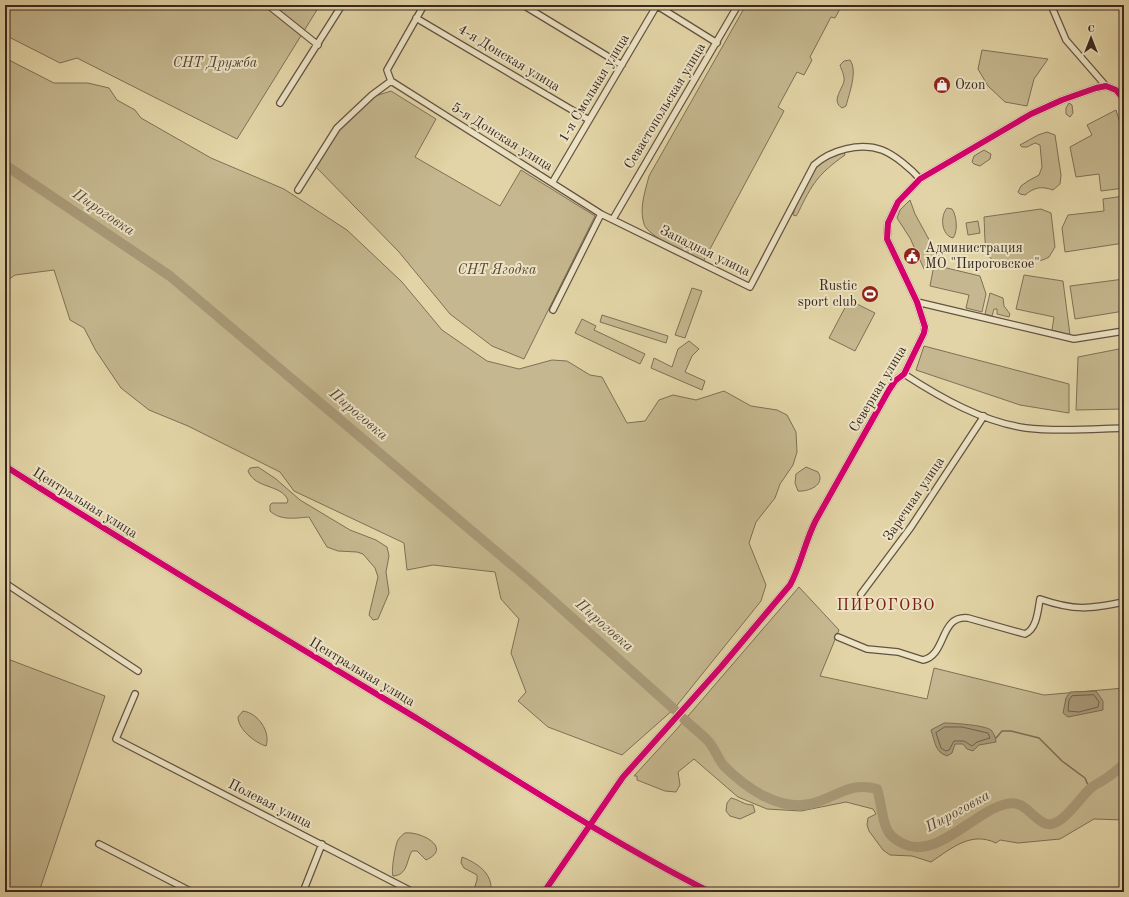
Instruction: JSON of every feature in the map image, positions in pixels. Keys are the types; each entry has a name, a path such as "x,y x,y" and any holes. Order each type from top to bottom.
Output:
{"main road":[{"path":"1122,5 1124,10"}],"street":[{"path":"268,5 318,44"},
{"path":"280,103 342,5"},
{"path":"298,190 337,128 372,95 391,81 387,70 424,5"},
{"path":"523,5 622,66"},
{"path":"657,5 717,43"},
{"name":"1-я Смольная улица","path":"552,183 657,5"},
{"name":"Севастопольская улица","path":"613,219 738,5"},
{"path":"1051,5 1066,40 1106,86 1116,90 1124,100"},
{"name":"4-я Донская улица","path":"416,18 589,120"},
{"name":"5-я Донская улица","path":"391,81 601,214"},
{"name":"Северная улица","path":"544,892 590,827 623,776 721,667 790,585 795,575 807,537 816,520 889,390 904,374 924,333 925,327 917,302 888,244 887,234 891,214 898,202 920,179 1032,114 1062,100 1106,86"},
{"name":"Западная улица","path":"601,214 750,287 814,165 820,159 829,154 844,150 868,148 882,150 920,179"},
{"path":"553,310 601,214"},
{"path":"917,302 1074,339 1124,331"},
{"path":"904,374 935,394 984,416 1027,428 1124,428"},
{"name":"Заречная улица","path":"861,594 910,527 984,416"},
{"name":"Центральная улица","path":"5,466 142,553 503,771 590,827 710,892"},
{"path":"5,583 138,671"},
{"path":"838,637 867,649 898,652 922,660 934,654 949,625 958,619 968,618 1025,634 1030,632 1034,626 1040,599 1073,608 1092,608 1124,602"},
{"name":"Полевая улица","path":"136,694 116,739 322,844 412,892"},
{"path":"99,844 192,892"},
{"path":"303,892 322,844"}],"green space":[{"name":"СНТ Дружба","path":"5,5 320,5 237,139 77,58 60,63 5,35"},
{"path":"746,5 842,5 835,18 831,17 810,57 812,60 804,75 797,72 778,107 784,111 703,262 661,240 647,229 644,224 642,212 643,200 649,176"},
{"path":"982,50 1048,59 1034,79 1027,106 1005,102 988,86 978,69"},
{"path":"5,58 54,83 88,83 109,88 117,100 135,110 141,118 211,158 284,189 347,230 402,282 442,330 487,361 519,369 552,360 567,361 590,375 602,377 627,423 645,421 659,400 673,395 696,400 724,391 751,406 777,410 787,415 796,432 797,452 793,465 780,484 775,498 756,522 749,543 766,585 761,601 674,709 622,755 548,727 518,701 526,692 511,653 519,619 501,599 495,572 433,565 407,570 404,543 294,491 280,472 188,426 149,410 121,388 96,351 84,328 70,320 54,270 15,275 5,282"},
{"path":"850,60 853,70 852,83 846,106 842,108 837,102 844,79 840,65 844,61"},
{"name":"СНТ Ягодка","path":"391,91 436,119 415,157 500,206 521,170 595,216 524,359 492,346 450,314 399,252 315,166 341,128 372,97"},
{"path":"1069,103 1072,105 1073,113 1070,117 1066,114 1066,108"},
{"path":"1116,110 1124,136 1124,188 1101,191 1099,174 1076,177 1070,147 1092,135 1087,125"},
{"path":"1047,132 1055,135 1061,175 1060,184 1053,190 1038,188 1025,195 1020,194 1018,192 1021,186 1039,175 1042,167 1040,145 1035,143 1027,147 1022,147 1020,145 1038,135"},
{"path":"984,150 991,154 990,159 980,166 974,164 972,162 974,156"},
{"path":"844,152 845,155 828,168 817,180 807,194 796,216 793,215 800,195 817,166 834,154"},
{"path":"1124,196 1124,243 1065,252 1062,228 1068,215 1104,211 1103,199"},
{"path":"910,200 915,214 938,256 924,269 910,238 897,218 900,210"},
{"path":"947,208 952,209 956,220 956,232 953,238 946,233 943,225 943,216"},
{"path":"1041,209 1051,213 1055,247 1049,257 1036,262 1008,264 999,263 992,260 986,247 984,217"},
{"path":"978,221 980,233 968,235 966,223"},
{"path":"934,265 980,276 986,294 982,312 966,308 969,295 930,286"},
{"path":"1024,275 1063,281 1070,335 1052,330 1054,317 1016,309"},
{"path":"1124,279 1124,311 1075,319 1070,286"},
{"path":"692,288 702,291 685,338 675,335"},
{"path":"990,293 1003,298 1004,306 1010,314 1009,317 997,314 997,309 994,309 992,316 985,314"},
{"path":"849,300 875,313 855,351 829,338"},
{"path":"602,315 668,336 666,343 600,322"},
{"path":"582,319 596,326 594,330 645,354 640,364 575,333"},
{"path":"689,341 699,349 692,356 685,372 705,381 702,390 651,368 654,358 672,367 678,349"},
{"path":"924,346 1069,384 1069,413 1020,405 916,370"},
{"path":"1124,348 1124,409 1076,410 1078,357"},
{"path":"258,467 276,479 300,500 350,530 376,540 387,547 389,556 386,572 389,593 378,619 373,620 369,615 378,577 375,568 363,554 357,552 338,551 327,547 309,517 283,518 270,511 270,505 272,503 287,503 288,500 280,491 262,484 251,477 248,471 250,468"},
{"path":"806,467 818,472 820,481 811,489 798,491 795,483 796,474"},
{"path":"799,587 839,630 820,676 927,699 934,668 1044,695 1124,688 1124,820 1094,819 1060,839 1018,843 1000,840 996,843 987,840 970,840 954,847 931,862 912,856 890,855 883,850 869,831 867,825 868,818 876,814 873,809 846,802 801,811 767,809 738,797 694,759 678,772 680,785 676,792 665,791 637,780 637,776 634,776 676,730"},
{"path":"5,658 105,696 39,892 5,892"},
{"path":"243,711 254,715 262,724 267,735 266,746 252,739 244,731 238,717"},
{"path":"731,798 753,805 755,812 740,819 730,816 726,811 727,803"},
{"path":"405,833 419,835 432,841 436,850 434,855 426,860 417,851 412,851 404,870 398,875 393,876 393,864 397,843"},
{"path":"462,857 473,862 487,874 491,885 491,892 473,892 477,875 464,868 461,863"}],"water":[{"path":"1096,691 1103,701 1103,710 1068,717 1063,713 1066,698 1070,692"},
{"path":"944,723 987,728 993,733 996,742 979,745 973,751 967,749 963,744 955,744 952,753 947,756 938,749 931,730"}],"waterway":[{"name":"Пироговка","path":"5,165 170,276 531,581 674,709"},
{"name":"Пироговка","path":"684,719 709,742 724,766 732,774 752,789 774,801 786,804 810,804 843,791 858,787 877,789 883,819 888,832 898,841 913,847 927,846 940,841 980,816 1006,804 1012,803 1023,806 1044,823 1050,824 1057,822 1070,811 1087,791 1110,776 1124,764"},
{"path":"996,738 1002,731 1011,731 1039,738 1062,761 1085,778 1088,785 1092,787"}],"cycle path":[{"path":"544,892 623,777 721,667 790,585 816,520 889,390 895,381 904,374 924,333 925,327 917,302 887,239 888,223 898,202 920,179 1031,114 1062,100 1106,86 1116,90 1124,100"},
{"path":"5,466 159,562 562,808 635,852 710,892"}],"place":[{"name":"Ozon","path":"942,85"},
{"name":"Администрация МО \"Пироговское\"","path":"912,256"},
{"name":"Rustic sport club","path":"870,294"}],"district":[{"name":"ПИРОГОВО","path":"886,606"}]}
